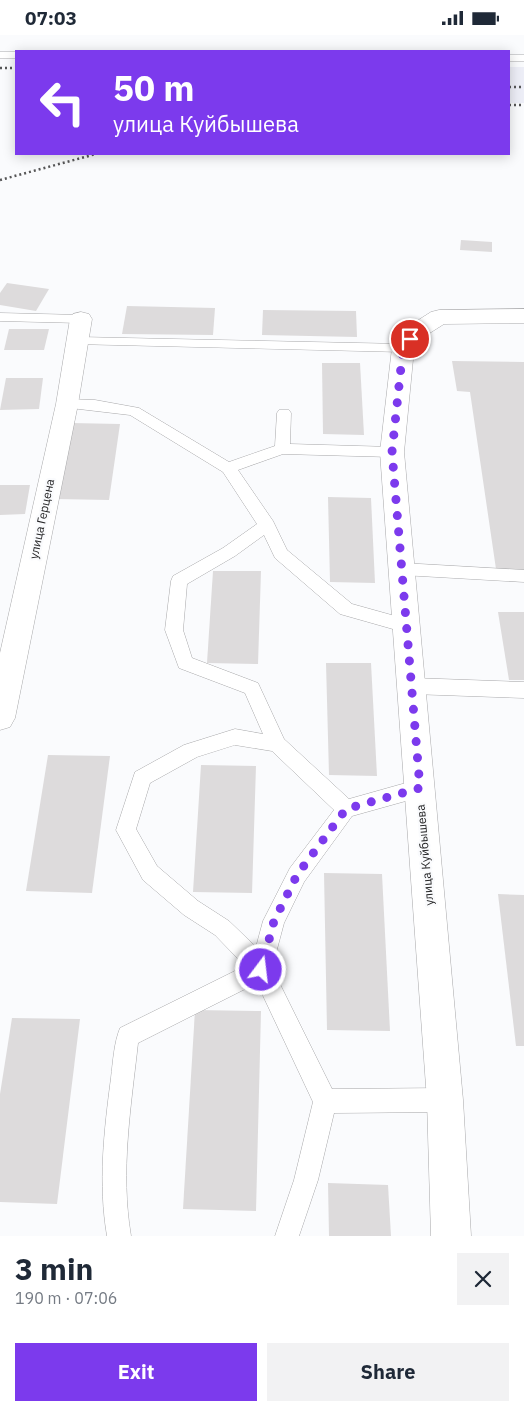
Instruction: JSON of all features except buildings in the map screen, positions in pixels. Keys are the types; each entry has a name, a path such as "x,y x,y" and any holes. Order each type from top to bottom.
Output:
{"street":[{"path":"410,339 439,317 524,316"},
{"name":"улица Герцена","path":"0,714 67,404 80,330"},
{"name":"улица Куйбышева","path":"410,339 392,452 445,1100 451,1236"}],"lane":[{"path":"0,55 15,55"},
{"path":"510,58 524,58"},
{"path":"0,317 80,330 410,339"},
{"path":"67,404 95,405 134,411 228,467 267,525 281,554 346,609 407,626"},
{"path":"282,449 284,413"},
{"path":"228,467 282,449 392,452"},
{"path":"267,525 229,552 179,581 174,629 185,663 252,688 277,743 346,809"},
{"path":"402,569 524,575"},
{"path":"412,686 524,691"},
{"path":"277,743 235,737 191,751 142,779 126,830 150,873 191,907 222,928 261,970 272,988 325,1101 306,1180 287,1236"},
{"path":"119,1236 115,1218 114,1161 128,1035 261,970 274,921 297,875 346,809 420,788"},
{"path":"325,1101 445,1100"}],"shaded area":[{"path":"510,67 524,67 524,103 510,103"}],"railway":[{"path":"0,68 15,68"},
{"path":"510,87 524,87"},
{"path":"510,105 524,105"},
{"path":"0,180 92,155"}],"route":[{"path":"261,970 274,921 297,875 346,809 420,788 392,452 403,348 410,339"}]}
